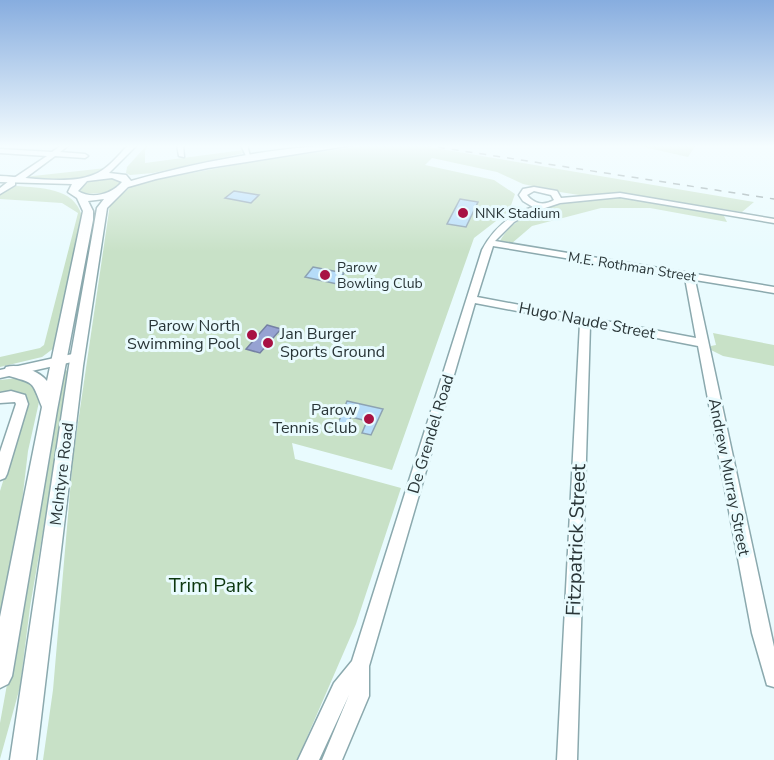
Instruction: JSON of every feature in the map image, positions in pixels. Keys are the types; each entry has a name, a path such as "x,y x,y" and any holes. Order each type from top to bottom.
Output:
{"main road":[{"path":"0,181 54,186 77,194 98,197 115,193 123,180"},
{"path":"15,182 83,181"},
{"path":"77,194 75,186 83,181"},
{"name":"McIntyre Road","path":"23,760 77,357 102,208 115,193"},
{"name":"McIntyre Road","path":"0,676 49,410 88,220 88,211 77,194"},
{"path":"5,373 29,375 43,383 49,410"}],"street":[{"path":"0,192 15,182"},
{"path":"520,214 525,200 523,195 526,191 539,189 554,194 558,201 620,195 774,221"},
{"path":"525,200 546,206"},
{"name":"De Grendel Road","path":"332,760 359,696 360,666 489,243 499,231 520,214 558,201"},
{"name":"M.E. Rothman Street","path":"489,243 774,290"},
{"name":"Andrew Murray Street","path":"689,276 761,633 774,678"},
{"name":"Hugo Naude Street","path":"472,298 702,343"},
{"name":"Fitzpatrick Street","path":"567,760 585,321"},
{"path":"5,373 77,357"},
{"path":"0,398 17,396 21,398 22,404 0,474"},
{"name":"De Grendel Road","path":"308,760 341,690 360,666"}],"green space":[{"path":"90,180 122,181 122,184 106,193 84,194 79,189"},
{"name":"Trim Park","path":"154,180 495,180 515,194 509,211 474,238 392,470 292,443 295,459 401,488 356,624 297,760 43,760 53,690 73,457 110,204 131,187"},
{"path":"515,180 627,180 754,202 742,212 620,194 579,195"},
{"path":"16,186 45,189 64,194 78,206 82,216 54,348 42,357 0,367 0,357 40,348 44,345 78,213 62,203 0,199 0,194"},
{"path":"613,197 723,214 727,222 650,208 601,208 532,226 511,244 500,241 509,229 535,212 566,203"},
{"path":"713,333 774,345 774,366 723,356 711,350 711,346 716,345"},
{"path":"68,370 69,380 30,607 20,687 0,759 0,723 64,371"},
{"path":"18,378 32,381 39,402 28,451 18,536 0,623 0,491 28,401 26,396 16,392 0,395 0,380"}],"water":[{"path":"267,325 281,329 260,353 246,349"}],"building":[{"path":"234,191 259,195 251,203 225,198"},
{"name":"NNK Stadium","path":"460,199 478,202 466,227 447,224"},
{"name":"Parow Bowling Club","path":"313,267 344,273 337,284 305,277"},
{"name":"Parow Tennis Club","path":"347,401 383,409 371,435 362,433 367,421 351,417 346,428 337,426"}],"railway":[{"path":"654,180 774,199"}],"place":[{"name":"NNK Stadium","path":"463,213"},
{"name":"Parow Bowling Club","path":"325,275"},
{"name":"Parow North Swimming Pool","path":"252,335"},
{"name":"Jan Burger Sports Ground","path":"268,343"},
{"name":"Parow Tennis Club","path":"369,419"}]}
